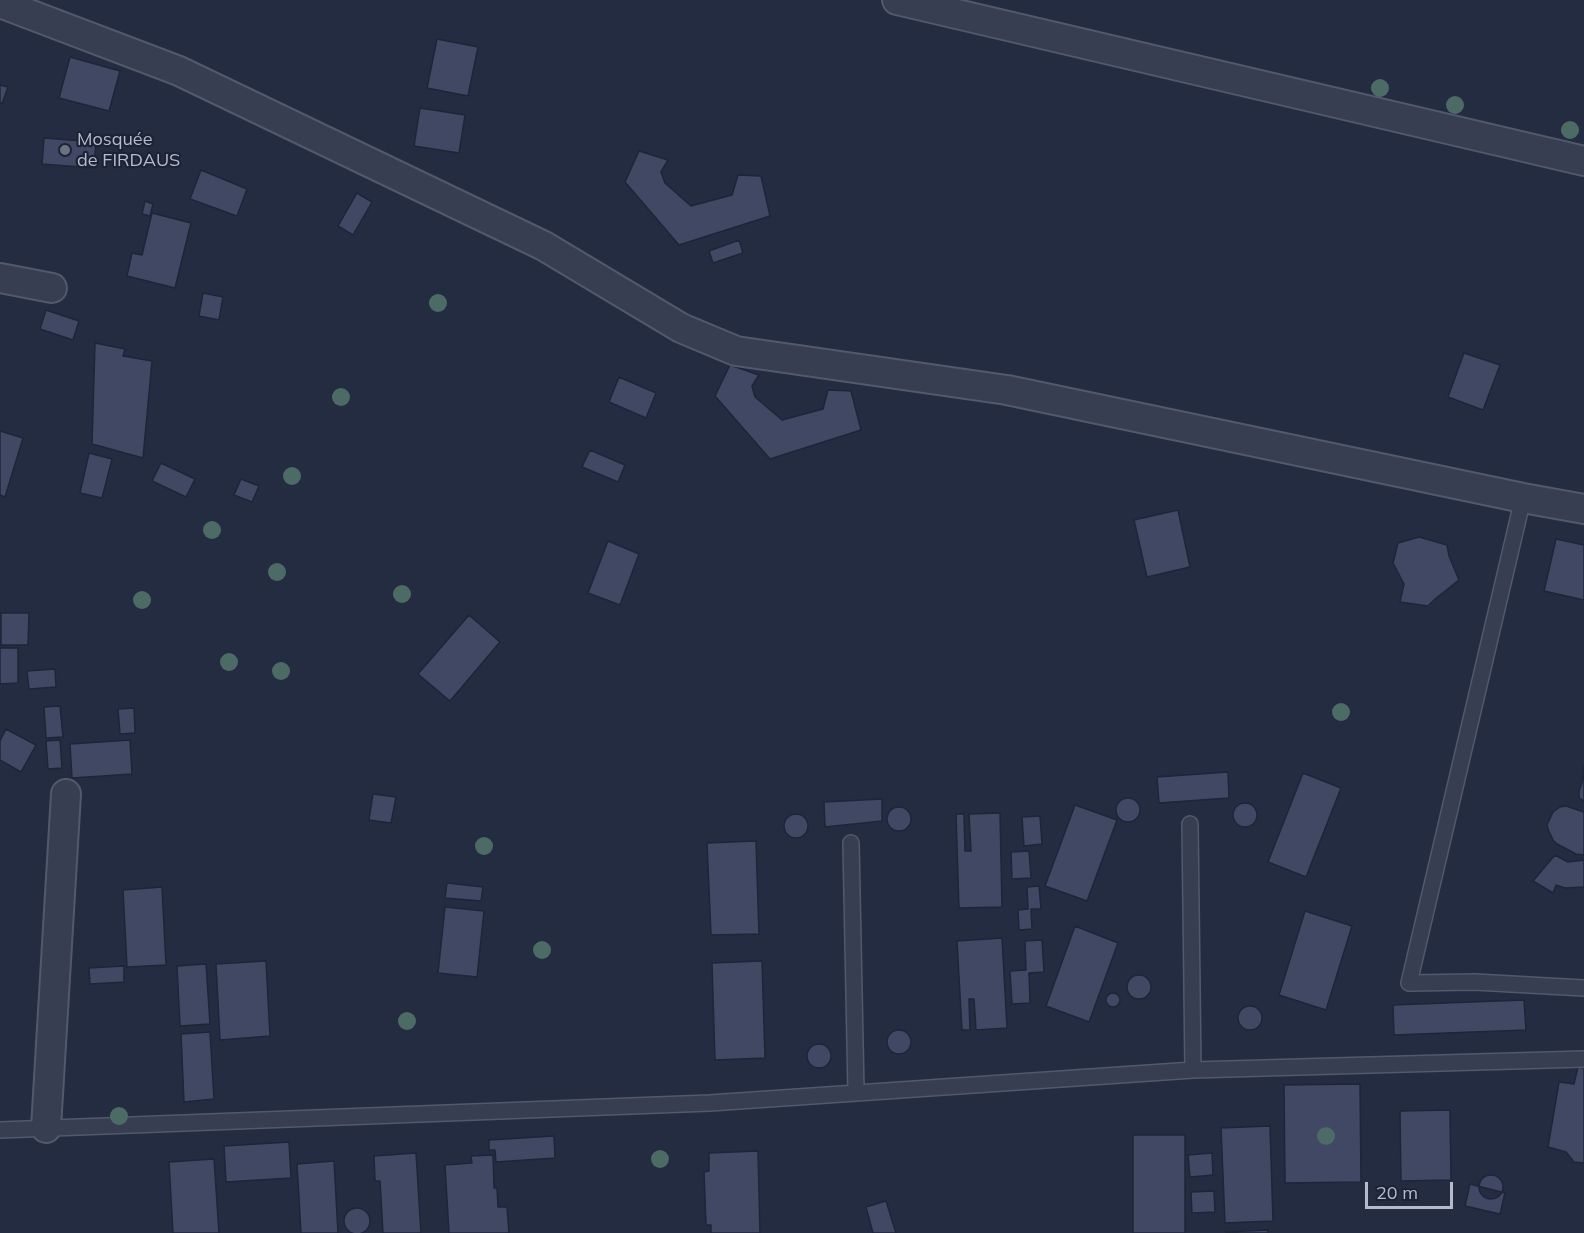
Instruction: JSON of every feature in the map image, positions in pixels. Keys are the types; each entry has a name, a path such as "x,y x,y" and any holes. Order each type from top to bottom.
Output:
{"street":[{"path":"897,0 1584,161"},
{"path":"0,3 179,71 544,246 681,328 736,351 1007,390 1523,498 1584,508"},
{"path":"0,278 52,288"},
{"path":"46,1128 66,794"}],"lane":[{"path":"1523,498 1409,983 1475,982 1584,988"},
{"path":"1190,824 1193,1070"},
{"path":"851,843 855,1092"},
{"path":"0,1130 710,1102 1193,1070 1584,1059"}],"building":[{"path":"437,39 478,47 468,96 427,88"},
{"path":"70,57 120,71 109,111 59,98"},
{"path":"0,85 8,87 2,104 0,103"},
{"path":"420,108 465,115 459,153 414,146"},
{"path":"44,138 96,142 94,168 42,164"},
{"path":"639,151 668,160 661,172 665,183 691,206 732,195 738,175 761,176 770,216 679,245 625,182"},
{"path":"201,170 247,189 237,216 190,199"},
{"path":"357,193 372,202 353,235 338,226"},
{"path":"145,201 153,204 150,216 142,214"},
{"path":"152,213 191,223 175,288 127,276 132,253 142,255"},
{"path":"739,240 743,253 713,263 709,251"},
{"path":"203,293 223,297 219,320 199,316"},
{"path":"46,310 79,321 73,340 40,329"},
{"path":"95,343 125,349 123,356 152,361 143,458 92,444"},
{"path":"1464,353 1500,365 1483,410 1448,397"},
{"path":"730,365 759,375 752,386 755,397 782,420 823,409 828,390 851,391 861,430 770,459 715,396"},
{"path":"619,377 656,393 646,418 609,402"},
{"path":"0,431 23,438 5,497 0,495"},
{"path":"590,450 625,465 618,482 582,467"},
{"path":"89,453 112,459 102,498 80,493"},
{"path":"161,463 195,479 186,497 152,481"},
{"path":"241,479 259,486 252,502 234,495"},
{"path":"1178,510 1190,567 1147,577 1134,520"},
{"path":"1419,537 1447,545 1459,580 1428,606 1400,602 1404,584 1393,563 1398,543"},
{"path":"1556,539 1584,545 1584,600 1544,591"},
{"path":"608,541 639,554 620,605 588,593"},
{"path":"1,613 29,613 28,645 1,645"},
{"path":"469,615 500,642 450,701 418,674"},
{"path":"0,648 18,648 18,683 0,684"},
{"path":"55,669 56,687 29,689 27,671"},
{"path":"60,706 63,737 46,738 44,707"},
{"path":"134,708 135,733 120,734 118,709"},
{"path":"6,729 36,745 21,772 0,760 0,741"},
{"path":"60,740 62,768 48,769 46,741"},
{"path":"130,740 132,774 72,778 70,744"},
{"path":"1584,767 1584,801 1579,798 1579,791"},
{"path":"1228,772 1229,798 1159,803 1157,777"},
{"path":"1303,773 1341,788 1306,877 1268,862"},
{"path":"373,794 396,797 391,823 369,820"},
{"path":"1128,798 1133,799 1139,805 1139,815 1133,821 1128,822 1123,821 1117,815 1116,810 1117,805 1123,799"},
{"path":"882,799 882,821 825,827 824,802"},
{"path":"1245,803 1254,806 1257,815 1254,824 1245,827 1236,824 1233,815 1236,806"},
{"path":"1075,805 1117,820 1087,901 1045,886"},
{"path":"1566,806 1584,812 1584,855 1576,854 1557,844 1548,829 1547,825 1553,812"},
{"path":"899,807 908,810 911,819 908,828 899,831 890,828 887,819 890,810"},
{"path":"1000,813 1002,907 959,908 956,814 964,814 965,851 971,851 969,814"},
{"path":"796,814 801,815 807,821 807,831 801,837 796,838 791,837 785,831 784,826 785,821 791,815"},
{"path":"1040,816 1042,844 1024,846 1022,817"},
{"path":"756,841 759,934 711,935 707,843"},
{"path":"1029,851 1031,878 1012,879 1011,852"},
{"path":"1555,855 1568,862 1584,860 1584,887 1565,888 1556,885 1553,893 1533,881"},
{"path":"447,883 483,887 481,901 445,898"},
{"path":"1039,886 1041,909 1031,909 1032,929 1019,930 1018,910 1028,909 1027,887"},
{"path":"162,887 166,965 127,967 123,890"},
{"path":"445,907 484,911 477,977 438,973"},
{"path":"1305,911 1352,926 1326,1010 1279,995"},
{"path":"1075,926 1118,943 1089,1022 1046,1006"},
{"path":"1002,938 1007,1028 976,1030 974,999 969,999 970,1030 962,1030 957,941"},
{"path":"1042,940 1044,972 1029,973 1030,1003 1012,1004 1010,971 1026,970 1025,941"},
{"path":"266,961 270,1036 220,1040 216,964"},
{"path":"762,961 765,1058 715,1060 712,963"},
{"path":"206,964 210,1024 180,1026 177,966"},
{"path":"124,966 124,982 90,984 89,968"},
{"path":"1139,975 1148,978 1151,987 1148,996 1139,999 1130,996 1127,987 1130,978"},
{"path":"1113,993 1118,995 1120,1000 1118,1005 1113,1007 1108,1005 1106,1000 1108,995"},
{"path":"1524,1000 1526,1030 1394,1035 1393,1005"},
{"path":"1250,1006 1259,1009 1262,1018 1259,1027 1250,1030 1241,1027 1238,1018 1241,1009"},
{"path":"899,1030 904,1031 910,1037 910,1047 904,1053 899,1054 894,1053 888,1047 887,1042 888,1037 894,1031"},
{"path":"210,1032 214,1099 184,1102 181,1034"},
{"path":"819,1044 824,1045 830,1051 830,1061 824,1067 819,1068 814,1067 808,1061 807,1056 808,1051 814,1045"},
{"path":"1578,1067 1584,1068 1584,1163 1574,1162 1566,1152 1548,1147 1559,1082 1574,1084"},
{"path":"1360,1084 1361,1182 1285,1183 1284,1085"},
{"path":"1450,1110 1451,1180 1401,1181 1400,1111"},
{"path":"1270,1126 1273,1221 1225,1223 1221,1128"},
{"path":"1133,1135 1185,1135 1185,1233 1133,1233"},
{"path":"554,1136 555,1158 496,1162 495,1150 489,1150 489,1140"},
{"path":"289,1142 291,1178 226,1182 224,1146"},
{"path":"758,1151 760,1233 711,1233 711,1225 706,1225 704,1172 709,1171 709,1153"},
{"path":"416,1153 421,1233 383,1233 380,1181 375,1181 374,1156"},
{"path":"1212,1153 1213,1175 1190,1177 1188,1155"},
{"path":"493,1155 494,1188 497,1188 498,1207 507,1207 509,1233 449,1233 445,1165 472,1163 471,1156"},
{"path":"214,1159 219,1233 173,1233 169,1162"},
{"path":"334,1161 338,1233 301,1233 297,1164"},
{"path":"1491,1175 1496,1176 1502,1182 1502,1192 1496,1198 1491,1199 1486,1198 1480,1192 1479,1187 1480,1182 1486,1176"},
{"path":"1470,1184 1505,1193 1500,1214 1465,1206"},
{"path":"1214,1191 1215,1212 1192,1213 1191,1192"},
{"path":"886,1201 896,1233 873,1233 866,1207"},
{"path":"357,1208 366,1212 370,1221 366,1230 357,1234 348,1230 344,1221 348,1212"},
{"path":"1268,1230 1268,1233 1226,1233 1226,1232"}],"place":[{"name":"Mosquée de FIRDAUS","path":"65,150"}]}
